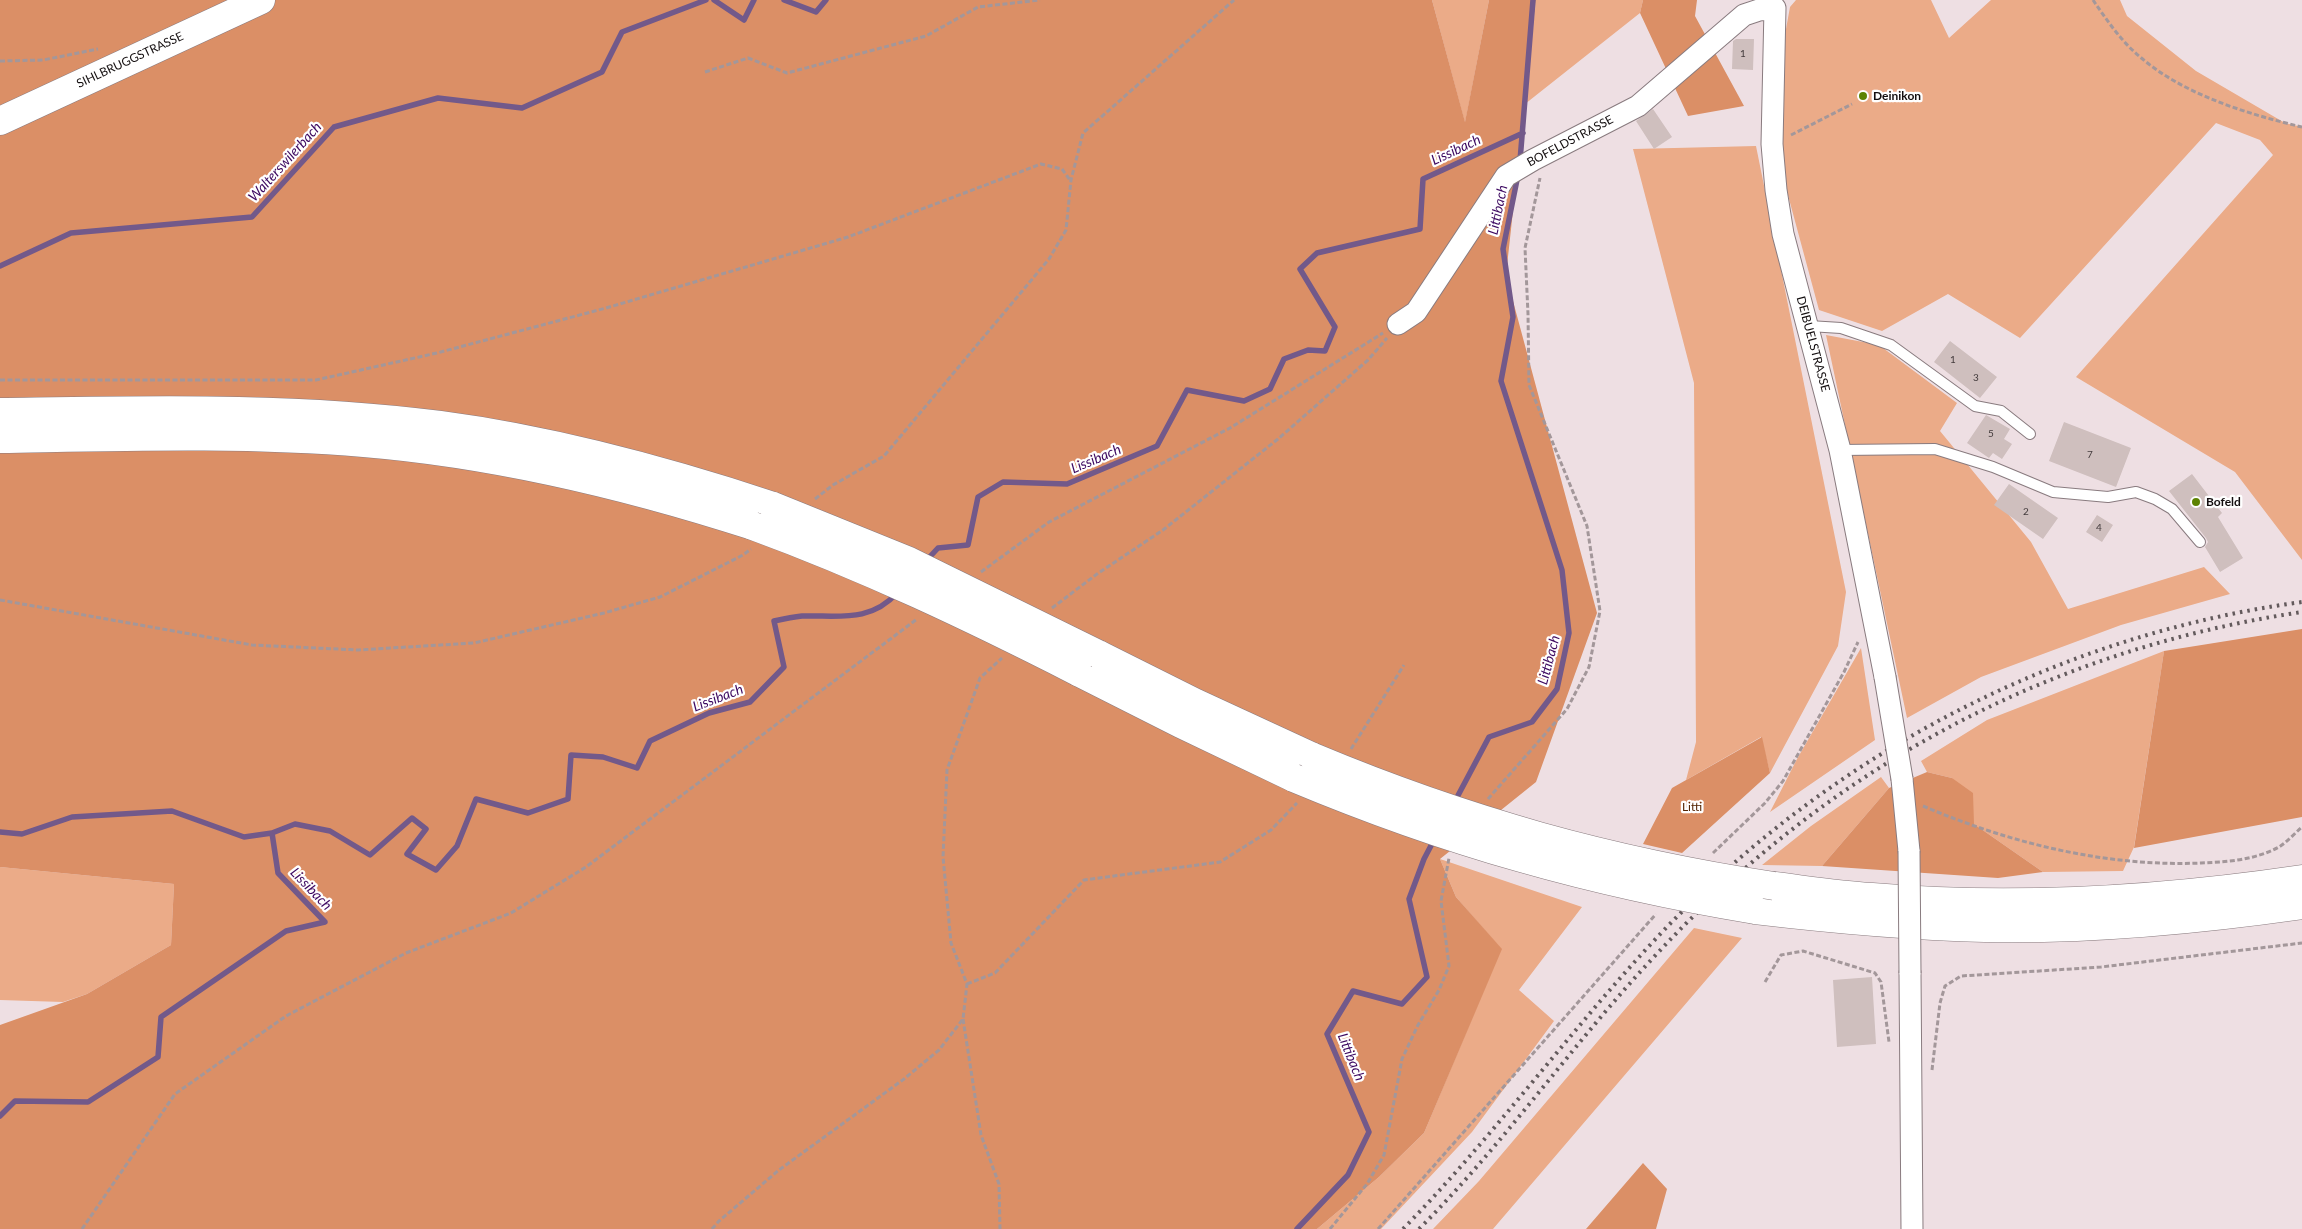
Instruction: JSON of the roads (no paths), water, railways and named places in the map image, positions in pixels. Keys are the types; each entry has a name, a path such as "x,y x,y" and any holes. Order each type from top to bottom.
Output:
{"main road":[{"name":"SIHLBRUGGSTRASSE","path":"0,121 261,0"},
{"path":"0,412 248,410 343,415 441,425 539,442 635,464 773,506 909,562 1204,707 1313,757 1437,806 1544,839 1650,865 1774,886 1872,897 2039,902 2171,894 2302,879"},
{"path":"0,439 162,436 264,437 364,443 508,462 606,483 753,526 834,556 919,594 1181,724 1296,790 1397,819 1496,852 1646,890 1754,910 1890,924 2028,928 2172,921 2302,905"}],"street":[{"name":"DEIBUELSTRASSE","path":"1777,4 1772,144 1776,190 1783,234 1809,326 1840,450 1885,677 1903,788 1909,851 1912,1229"},
{"name":"BOFELDSTRASSE","path":"1398,324 1416,312 1506,176 1539,156 1638,106 1744,15 1777,4"}],"lane":[{"path":"1809,326 1841,328 1891,345 1975,406 2001,411 2030,434"},
{"path":"1840,450 1935,449 2002,470 2053,492 2108,497 2136,492 2155,499 2172,509 2200,542"}],"waterway":[{"name":"Walterswilerbach","path":"0,266 71,233 252,217 334,127 438,98 522,108 602,72 622,32 706,0"},
{"name":"Walterswilerbach","path":"714,0 744,20 754,0"},
{"name":"Walterswilerbach","path":"784,0 816,12 826,0"},
{"name":"Littibach","path":"1520,161 1533,0"},
{"name":"Lissibach","path":"925,562 938,548 968,545 978,497 1003,482 1067,484 1157,446 1187,390 1244,401 1270,389 1284,359 1308,350 1325,351 1335,327 1300,269 1317,253 1420,229 1423,179 1523,133"},
{"name":"Littibach","path":"1454,803 1489,737 1532,722 1557,689 1569,633 1562,570 1501,381 1513,317 1503,249 1518,175"},
{"name":"Lissibach","path":"0,1116 15,1101 88,1102 158,1057 161,1017 286,931 325,922 278,873 272,833 295,824 330,831 370,855 412,818 426,829 407,854 436,870 457,846 476,799 528,813 568,799 571,755 603,757 637,768 650,741 709,713 750,702 784,667 774,621 802,616 841,616 865,613 887,603 897,593"},
{"path":"0,832 22,834 72,817 172,811 244,837 272,833"},
{"name":"Littibach","path":"1297,1229 1348,1175 1369,1132 1327,1034 1353,991 1402,1004 1427,977 1409,899 1424,859 1435,838"}],"railway":[{"path":"1403,1229 1470,1156 1598,1004 1664,930 1730,866 1801,809 1876,757 1955,712 2038,674 2123,642 2212,618 2302,602"},
{"path":"1419,1229 1479,1164 1593,1026 1652,959 1720,891 1791,830 1867,776 1947,729 2030,688 2117,656 2208,630 2302,612"}],"place":[{"name":"Deinikon","path":"1863,96"},
{"name":"Bofeld","path":"2196,502"}],"park label":[{"name":"Litti","path":"1692,807"}]}
